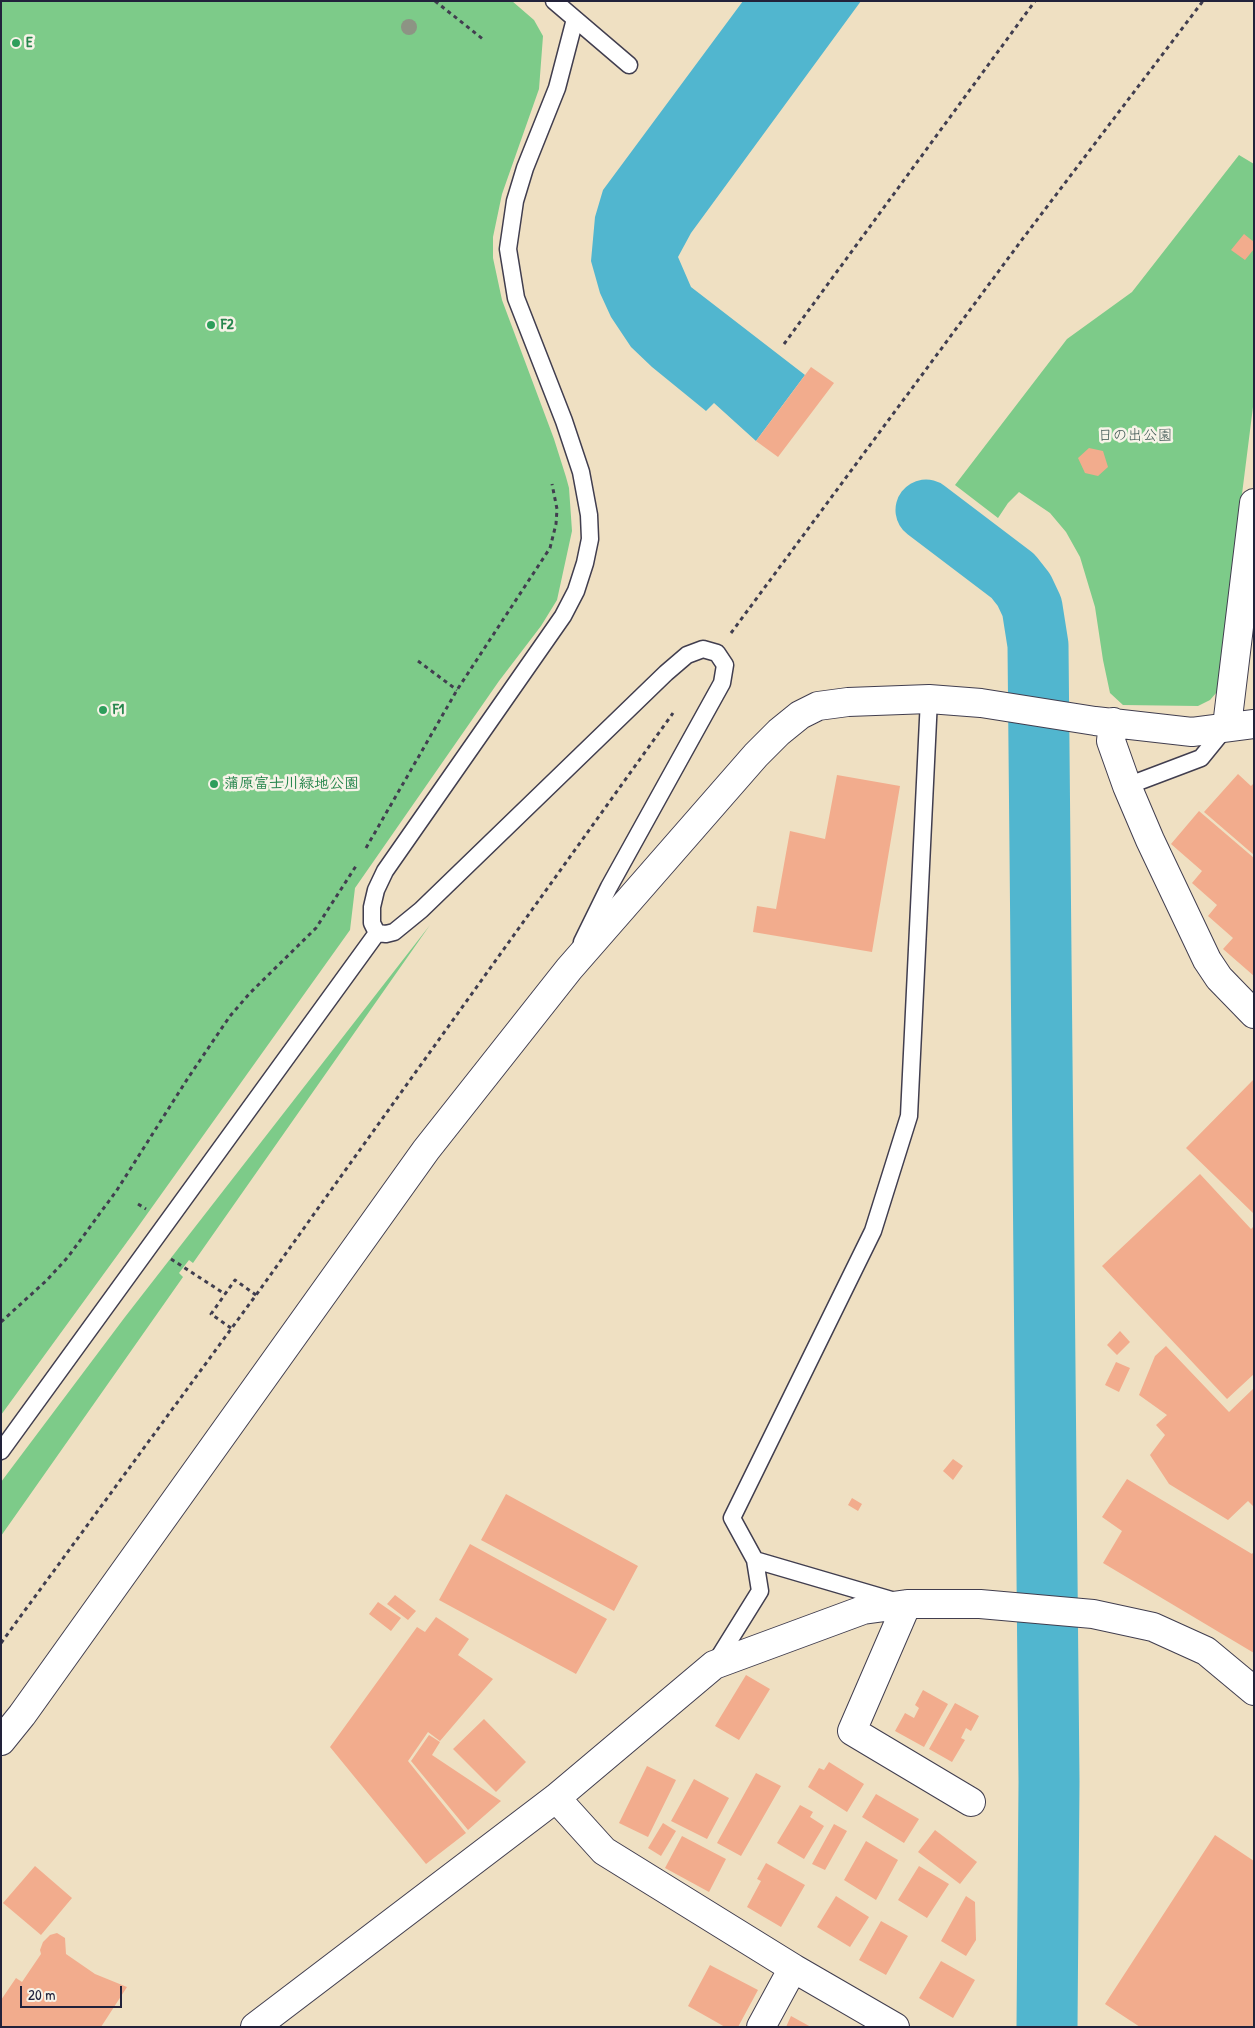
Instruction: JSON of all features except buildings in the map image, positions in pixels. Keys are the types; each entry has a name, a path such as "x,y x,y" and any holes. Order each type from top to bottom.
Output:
{"street":[{"path":"1227,726 1251,561 1254,503"},
{"path":"1,1741 22,1715 426,1150 569,969 756,755 779,732 800,715 818,706 848,702 929,699 981,703 1192,732 1254,724"},
{"path":"1104,721 1127,786 1150,840 1207,960 1219,978 1254,1014"},
{"path":"906,1604 852,1731 971,1802"},
{"path":"256,2027 556,1798 714,1665 863,1610 906,1604 980,1604 1094,1614 1153,1627 1206,1651 1254,1691"},
{"path":"556,1798 604,1850 793,1968 895,2027"},
{"path":"760,2027 793,1968"}],"lane":[{"path":"554,1 629,65"},
{"path":"377,933 372,923 372,907 376,890 385,871 563,616 576,591 585,564 590,539 589,515 581,472 564,421 516,298 508,249 515,201 525,168 556,88 575,19"},
{"path":"377,933 386,934 394,932 421,910 666,673 687,655 703,649 717,653 726,665 722,683 608,887 569,969"},
{"path":"714,1665 760,1591 755,1560 732,1518 873,1231 910,1116 929,699"},
{"path":"1127,786 1201,758 1227,726"},
{"path":"1,1451 377,933"},
{"path":"755,1560 906,1604"}],"path":[{"path":"435,1 484,40"},
{"path":"784,344 1035,1"},
{"path":"751,605 1021,241 1203,1"},
{"path":"364,852 457,690 550,548 556,524 557,509 552,484"},
{"path":"418,661 457,690"},
{"path":"1,1643 256,1294 675,710"},
{"path":"1,1322 48,1280 68,1257 117,1190 230,1016 250,993 316,928 359,861"},
{"path":"185,1268 225,1294"},
{"path":"231,1328 211,1314 235,1280 256,1294"}],"green space":[{"name":"蒲原富士川緑地公園","path":"1,1 512,1 534,20 543,36 539,89 502,194 493,237 493,258 502,300 554,439 566,477 569,488 572,531 557,600 541,626 499,681 355,888 350,930 1,1415"},
{"name":"日の出公園","path":"1239,155 1254,164 1254,399 1217,692 1210,700 1198,706 1123,705 1110,693 1095,607 1080,557 1066,532 1050,513 1019,492 1008,503 998,518 955,485 1067,339 1132,292"},
{"path":"430,925 193,1263 189,1260 179,1273 183,1277 1,1536 1,1482 125,1317"}],"water":[{"path":"743,1 861,1 691,233 678,257 691,287 805,375 756,441 714,403 706,411 652,367 631,347 611,317 600,293 591,261 595,217 603,190"}],"waterway":[{"path":"926,510 1013,576 1024,590 1032,607 1038,645 1049,1782 1047,2027"}],"place":[{"name":"E","path":"16,43"},
{"name":"F2","path":"211,325"},
{"name":"F1","path":"103,710"},
{"name":"蒲原富士川緑地公園","path":"214,784"}]}
